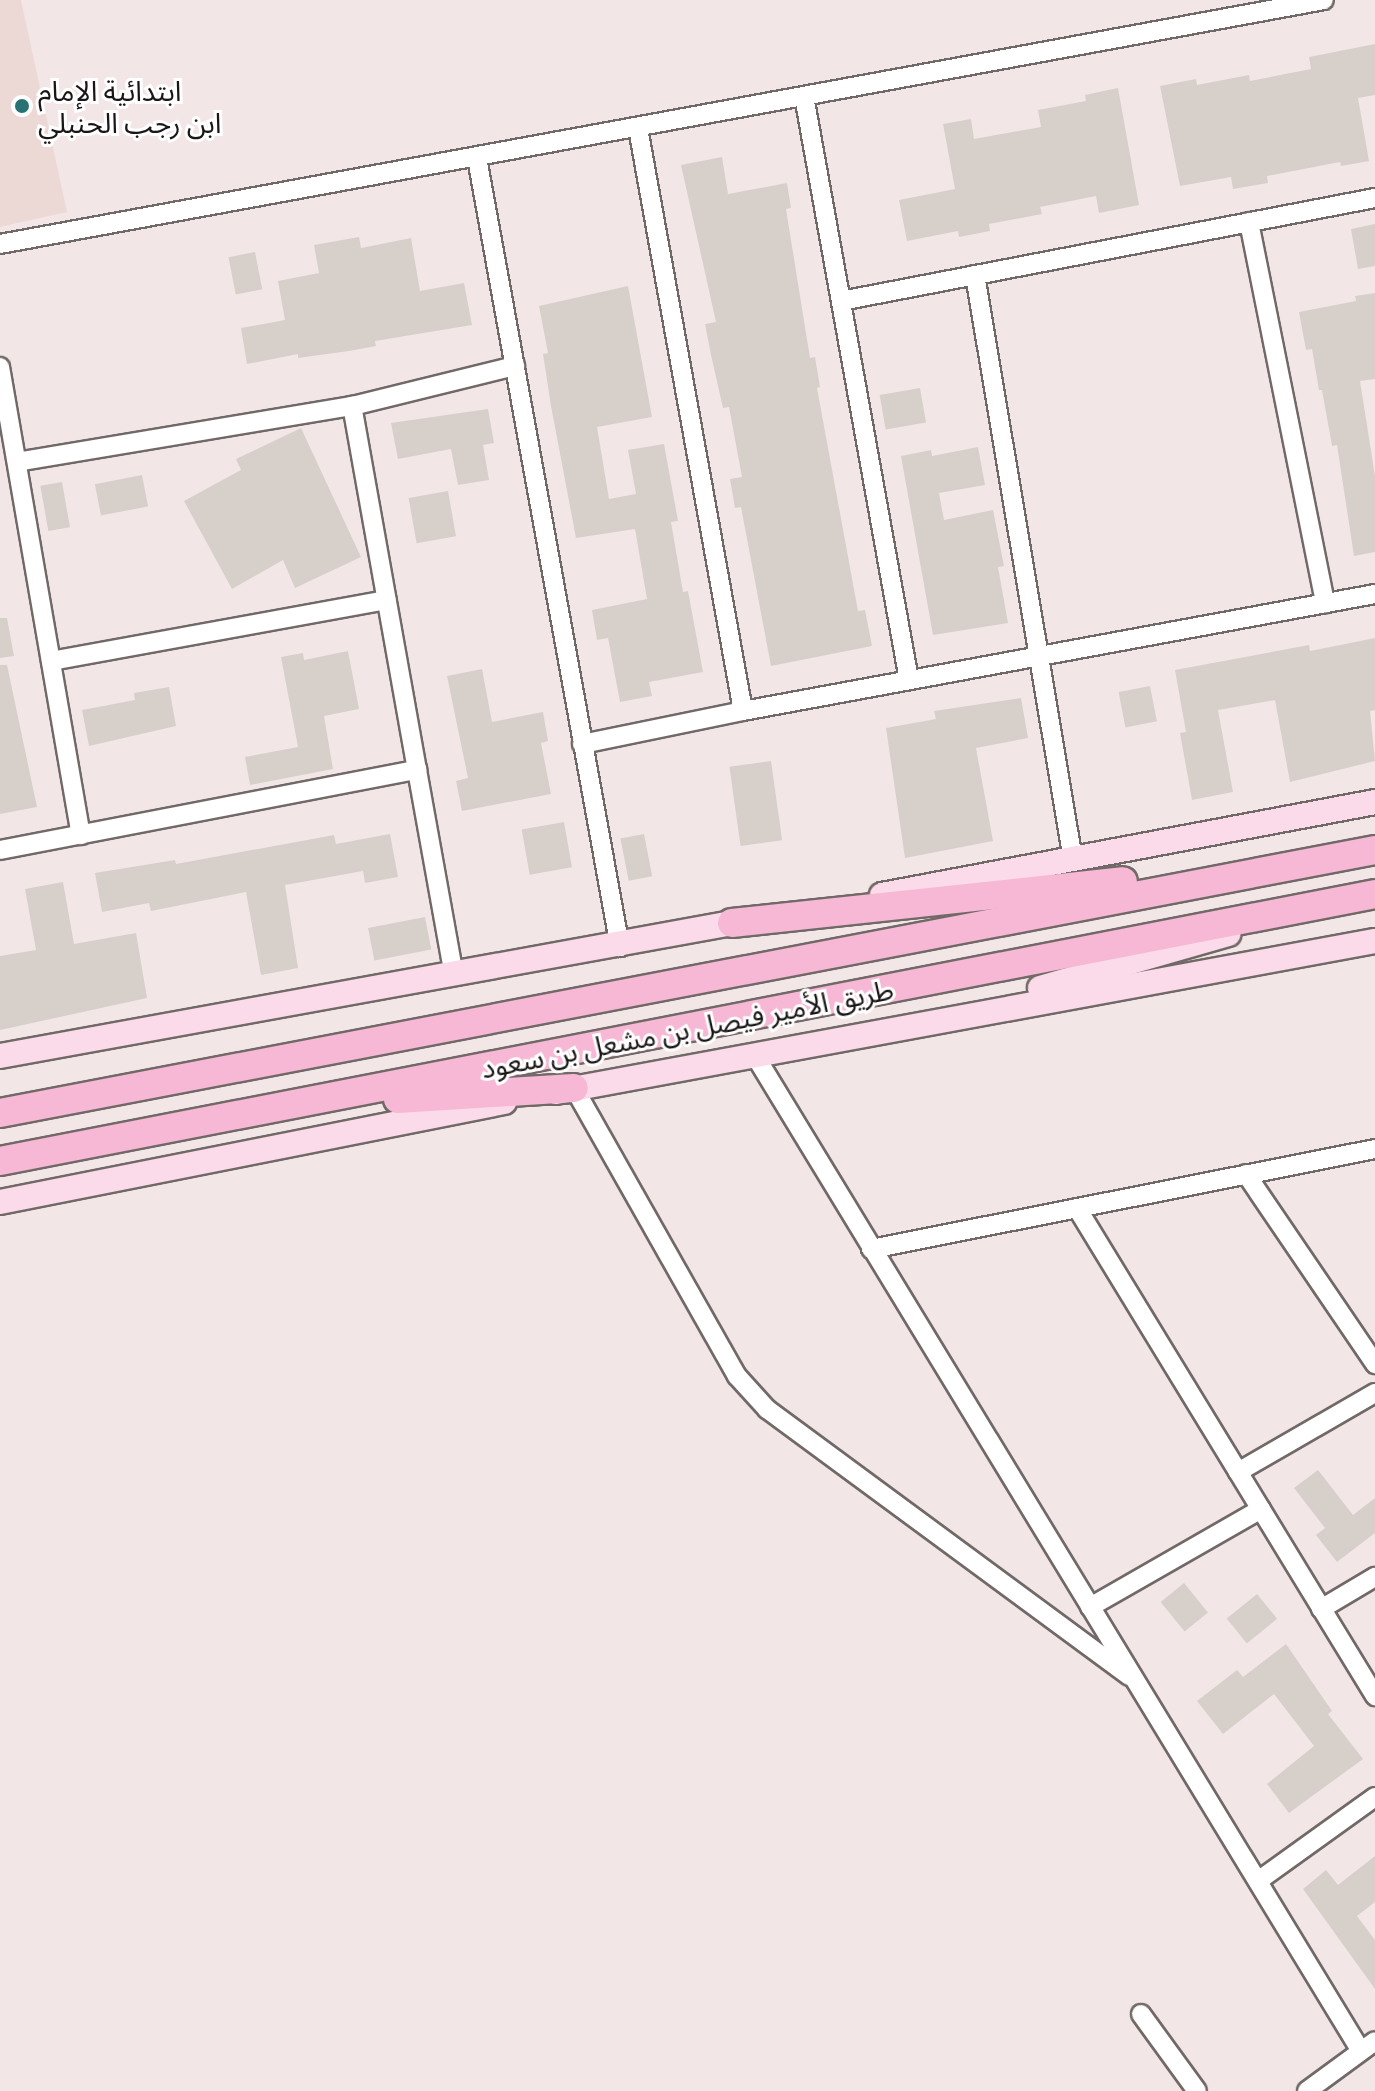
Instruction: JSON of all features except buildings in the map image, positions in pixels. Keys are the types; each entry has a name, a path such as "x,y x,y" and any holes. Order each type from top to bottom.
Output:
{"main road":[{"path":"0,1056 619,946 1375,802"},
{"name":"طريق الأمير فيصل بن مشعل بن سعود","path":"0,1113 1375,850"},
{"path":"732,923 1314,861"},
{"name":"طريق الأمير فيصل بن مشعل بن سعود","path":"0,1161 1375,894"},
{"path":"911,1025 1344,900"},
{"path":"0,1202 574,1088 1375,941"},
{"path":"281,1107 574,1088"}],"street":[{"path":"0,244 1324,0"},
{"path":"804,96 909,680"},
{"path":"638,128 743,711"},
{"path":"477,158 619,946"},
{"path":"841,301 1375,198"},
{"path":"1249,222 1325,603"},
{"path":"975,275 1073,860"},
{"path":"17,462 352,406 515,366"},
{"path":"0,367 81,835"},
{"path":"352,406 454,976"},
{"path":"582,744 743,711 1375,594"},
{"path":"51,661 387,600"},
{"path":"0,850 417,770"},
{"path":"754,1054 1258,1881 1368,2046 1307,2091"},
{"path":"574,1088 737,1376 767,1409 1135,1681"},
{"path":"871,1249 1375,1149"},
{"path":"1246,1174 1375,1364"},
{"path":"1077,1208 1375,1696"},
{"path":"1238,1472 1375,1393"},
{"path":"1090,1607 1261,1509"},
{"path":"1321,1609 1375,1577"},
{"path":"1258,1881 1375,1797"},
{"path":"1141,2014 1197,2091"}],"shaded area":[{"name":"ابتدائية الإمام ابن رجب الحنبلي","path":"0,0 21,0 67,212 0,227"}],"place":[{"name":"ابتدائية الإمام ابن رجب الحنبلي","path":"22,106"}]}
